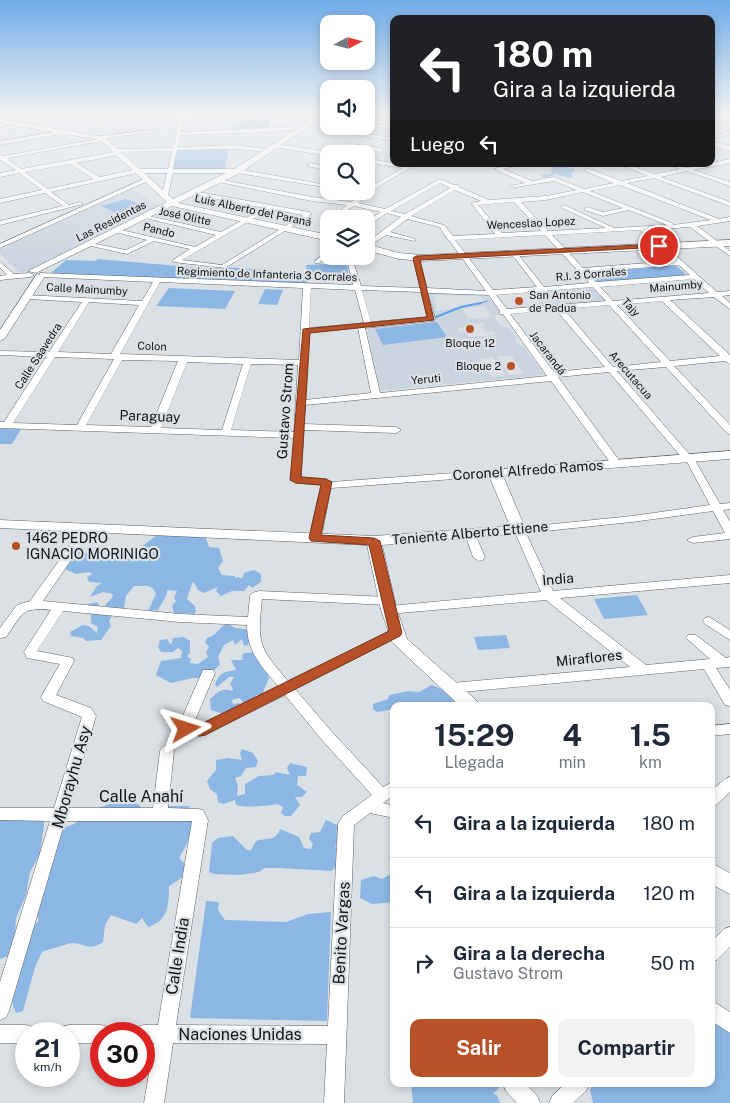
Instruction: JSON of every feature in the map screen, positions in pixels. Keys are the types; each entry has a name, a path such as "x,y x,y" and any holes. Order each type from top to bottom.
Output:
{"main road":[{"path":"131,164 173,204"},
{"name":"Las Residentas","path":"0,338 28,297 38,274 62,259 247,164"},
{"name":"Luis Alberto del Paraná","path":"173,204 320,236"},
{"path":"375,249 416,258 730,243"},
{"name":"Coronel Alfredo Ramos","path":"496,473 730,455"},
{"path":"496,473 519,530"},
{"name":"Teniente Alberto Ettiene","path":"0,524 374,541 519,530"},
{"path":"374,541 388,606 400,642 467,702"},
{"path":"715,875 730,884"}],"street":[{"path":"11,164 68,207"},
{"path":"0,176 59,164"},
{"path":"75,164 99,179"},
{"path":"165,195 171,164"},
{"path":"310,165 320,167"},
{"path":"344,210 404,167"},
{"path":"507,167 497,169 531,182"},
{"path":"631,167 730,204"},
{"path":"680,167 730,184"},
{"path":"500,235 474,203 546,198 624,184 701,167"},
{"path":"0,201 137,170 237,171 318,190"},
{"path":"587,170 719,221"},
{"path":"0,246 148,179"},
{"path":"533,198 532,195 512,187 554,179 674,226"},
{"path":"217,181 318,190"},
{"path":"375,219 440,181 457,186 487,201"},
{"path":"375,240 407,216 457,186"},
{"path":"291,211 318,190"},
{"name":"Jacarandá","path":"318,190 352,204 442,226 489,293 616,464"},
{"path":"193,193 309,214 224,266 175,261 269,207"},
{"path":"0,223 104,199"},
{"name":"Tajy","path":"515,199 730,431"},
{"path":"564,206 613,229"},
{"path":"585,208 603,214 631,208"},
{"name":"José Olitte","path":"144,217 222,234"},
{"name":"Wenceslao Lopez","path":"450,238 692,225 730,219"},
{"path":"692,225 730,254"},
{"path":"641,228 659,246 730,307"},
{"name":"Pando","path":"118,231 197,249"},
{"path":"384,232 413,240"},
{"path":"90,245 127,252 153,239"},
{"path":"514,253 543,290"},
{"path":"306,331 431,319 416,258"},
{"path":"580,270 679,263"},
{"path":"0,264 13,277"},
{"path":"351,265 358,289 376,396"},
{"name":"Regimiento de Infanteria 3 Corrales","path":"0,278 38,274 157,281 489,293"},
{"name":"R.I. 3 Corrales","path":"489,293 695,277"},
{"path":"80,427 157,281"},
{"name":"Gustavo Strom","path":"306,287 306,331 296,480 326,482 326,486"},
{"name":"Mainumby","path":"504,312 730,293"},
{"name":"Calle Mainumby","path":"28,297 145,303"},
{"path":"664,298 729,359"},
{"name":"Calle Saavedra","path":"4,425 87,300"},
{"name":"Arecutacua","path":"559,308 610,370 687,457 730,532"},
{"name":"Colon","path":"0,352 304,363"},
{"path":"155,430 184,358"},
{"name":"Yeruti","path":"301,403 729,359"},
{"path":"226,432 248,361"},
{"name":"Paraguay","path":"4,425 226,432 396,430"},
{"name":"Coronel Alfredo Ramos","path":"326,486 496,473"},
{"path":"315,538 326,486"},
{"name":"Teniente Alberto Ettiene","path":"519,530 632,519 730,506"},
{"path":"34,604 88,528"},
{"path":"519,530 549,596 642,669"},
{"path":"470,534 479,557"},
{"path":"693,540 730,536"},
{"name":"India","path":"254,621 256,596 259,595 388,606 549,596 730,579"},
{"path":"2,634 22,608 34,604 180,618 254,621 254,645 260,656 327,736 387,791"},
{"name":"Mborayhu Asy","path":"0,1011 89,716 86,712 48,696 68,661 32,655 30,652 59,607"},
{"path":"709,621 730,636"},
{"path":"208,674 186,727 187,730 200,731 396,633"},
{"path":"692,638 727,662"},
{"name":"Miraflores","path":"452,688 727,662"},
{"path":"708,664 730,701"},
{"path":"715,731 730,729"},
{"path":"160,813 167,751"},
{"path":"715,797 730,783"},
{"name":"Benito Vargas","path":"334,1103 346,824 387,791"},
{"path":"367,806 390,811"},
{"name":"Calle Anahí","path":"0,814 193,813"},
{"name":"Calle India","path":"154,1103 200,820 198,814 193,813"},
{"path":"715,950 730,935"},
{"path":"715,1012 730,1024"},
{"path":"0,1034 15,1034"},
{"name":"Naciones Unidas","path":"155,1034 336,1035"},
{"path":"516,1087 530,1103"},
{"path":"559,1103 576,1087"}],"shaded area":[{"path":"174,164 226,164 225,170 173,169"},
{"path":"552,167 566,167 574,169 575,172 571,173 573,177 568,178 556,174 545,178 540,175 551,174"},
{"path":"131,188 161,207 53,261 23,272 19,272 0,254 0,249"},
{"path":"126,199 146,207 121,215 101,206"},
{"path":"98,259 213,269 225,267 307,273 306,265 346,265 350,279 308,277 308,285 51,273 66,260 95,261"},
{"path":"675,265 687,275 598,282 587,272"},
{"path":"592,287 605,301 542,307 530,292"},
{"path":"169,288 235,291 225,309 156,306"},
{"path":"265,289 283,290 277,305 258,304"},
{"path":"427,294 487,294 500,313 494,317 500,325 509,328 517,338 515,339 518,345 523,346 544,375 378,391 367,327 432,319","holes":["434,295 481,296 484,301 437,311","485,306 492,317 469,319 462,308","474,323 483,323 485,326 481,326 485,332 494,331 496,335 469,337 467,334 474,333 473,331 459,332 457,328 475,326","511,355 523,373 509,375 497,357","493,357 505,375 492,377 480,359"]},
{"path":"437,322 447,337 383,345 375,329"},
{"path":"0,429 21,429 12,444 0,444"},
{"path":"157,535 205,536 209,547 219,548 223,561 218,568 222,575 235,576 235,578 239,577 242,579 244,573 254,570 261,574 261,582 252,588 249,585 244,591 232,591 221,596 216,591 218,587 204,593 198,590 193,581 187,599 195,606 196,612 194,614 174,613 172,606 176,601 174,598 177,591 167,590 167,594 158,610 148,611 156,594 154,590 147,586 134,586 126,596 124,608 112,616 109,621 111,626 101,640 86,641 83,638 71,636 70,632 83,625 89,626 97,633 98,627 91,623 91,615 86,613 88,604 97,602 104,613 107,607 105,605 112,598 113,594 103,592 90,597 97,586 102,583 89,582 87,577 92,574 90,572 76,574 65,569 76,553 82,551 98,557 136,554 137,550"},
{"path":"637,595 648,615 604,619 594,599"},
{"path":"228,624 235,628 252,630 248,645 244,646 242,639 235,645 233,640 224,645 218,657 220,664 206,679 193,678 171,683 156,675 161,661 181,658 182,651 178,648 173,652 161,652 158,647 160,640 167,639 171,645 173,638 184,637 190,641 190,653 187,656 191,659 190,663 198,664 208,657 206,652 209,647 205,642 207,638"},
{"path":"506,635 510,648 478,650 474,637"},
{"path":"259,652 269,678 262,694 256,695 254,702 243,703 240,698 232,700 233,704 240,703 239,706 224,714 211,710 210,699 221,690 232,691 233,689 230,684 234,677 229,677 217,687 215,685 222,673 236,670 231,660 243,660 242,656 244,653"},
{"path":"432,685 446,691 456,702 390,702 390,710 377,712 373,709 373,704 388,699 389,695 408,691 419,692"},
{"path":"242,749 253,753 258,761 256,767 246,768 241,776 235,778 238,786 237,796 245,794 245,784 259,776 273,775 276,772 290,775 287,768 290,763 307,767 306,776 298,776 297,785 307,792 302,797 295,797 300,805 291,816 285,816 281,813 283,807 278,804 245,806 236,805 235,800 224,804 218,802 217,794 210,789 207,781 216,770 216,760 228,758 242,760 240,753"},
{"path":"130,801 139,805 144,813 164,806 189,806 193,826 179,858 186,865 183,877 169,886 169,900 166,911 160,921 148,927 142,918 136,924 111,915 105,925 103,942 98,945 90,947 72,943 42,952 35,967 23,1011 16,1013 11,999 30,931 39,920 36,914 59,830 74,824 96,809 115,802"},
{"path":"46,810 40,854 30,872 26,895 16,918 15,937 10,955 0,959 0,818"},
{"path":"326,820 346,829 335,846 339,853 339,863 331,871 265,868 259,872 240,875 214,874 209,872 212,843 218,838 233,836 247,850 251,850 256,841 276,836 280,829 299,837 304,848 311,849 313,844 309,839 311,833 320,832"},
{"path":"390,874 390,902 372,904 360,898 361,880 374,876 382,879"},
{"path":"206,901 219,902 218,910 225,920 286,922 308,914 331,912 327,1021 190,1018"},
{"path":"715,1024 730,1031 730,1103 593,1103 590,1090 592,1087 715,1087"},
{"path":"411,1087 500,1087 493,1094 497,1095 500,1103 413,1103"}],"waterway":[{"path":"476,304 488,301"},
{"path":"476,304 481,303"},
{"path":"436,317 461,307 476,304"}],"place":[{"name":"San Antonio de Padua","path":"519,301"},
{"name":"Bloque 12","path":"470,329"},
{"name":"Bloque 2","path":"511,366"},
{"name":"1462 PEDRO IGNACIO MORINIGO","path":"16,546"}],"route":[{"path":"186,729 195,732 200,731 396,633 374,541 315,538 326,482 296,480 306,331 432,318 416,258 659,246"}]}
